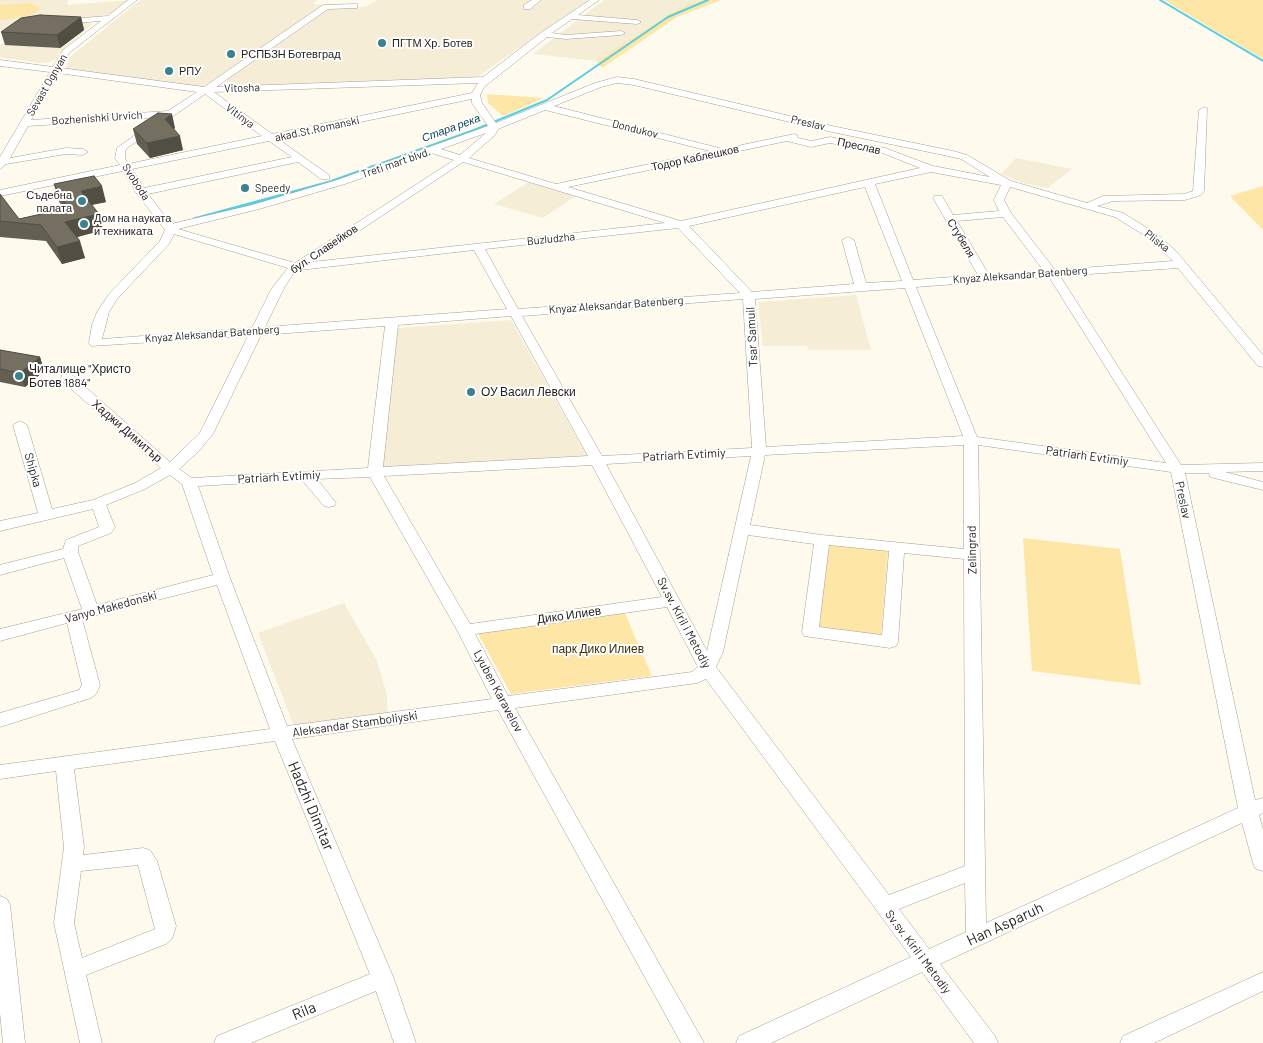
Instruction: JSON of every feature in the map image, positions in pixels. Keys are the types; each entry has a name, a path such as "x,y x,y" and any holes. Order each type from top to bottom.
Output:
{"street":[{"name":"Sevast Ognyan","path":"1,164 69,49 133,0"},
{"path":"527,7 537,0"},
{"path":"491,122 476,103 476,96 486,80 546,34 595,0"},
{"name":"Svoboda","path":"167,226 126,168 120,154 124,146 326,7 354,6"},
{"path":"570,17 637,22"},
{"path":"54,23 109,18"},
{"path":"546,34 566,37 620,34"},
{"name":"Vitosha","path":"0,63 205,90 486,80"},
{"path":"0,72 24,66"},
{"name":"Treti mart blvd.","path":"167,226 326,177 473,124 491,122 546,107 598,85 617,80"},
{"name":"Preslav","path":"617,80 634,82 832,129 957,155 1001,179"},
{"name":"Vitinya","path":"205,90 298,159 326,177"},
{"name":"akad.St.Romanski","path":"0,193 476,96"},
{"name":"Dondukov","path":"546,107 724,152"},
{"path":"1088,206 1103,199 1185,196 1197,193 1199,191 1204,110"},
{"name":"Bozhenishki Urvich","path":"25,123 169,114"},
{"name":"Treti mart blvd.","path":"167,226 255,206 333,184 432,150 491,122"},
{"name":"бул. Славейков","path":"98,503 140,486 170,469 193,449 206,434 284,278 297,267 462,158 492,133 491,122"},
{"name":"Тодор Каблешков","path":"557,187 832,129"},
{"name":"Преслав","path":"786,138 811,144 830,140 882,150 931,169"},
{"path":"0,148 11,147"},
{"name":"Tsar Samuil","path":"432,150 681,224 750,295 759,451 715,652 707,668"},
{"path":"1,164 66,151 84,152"},
{"path":"142,192 298,159"},
{"path":"931,169 1001,179 999,200 1006,214 950,218"},
{"name":"Buzludzha","path":"167,226 297,267 681,224 931,169"},
{"name":"Pliska","path":"1001,179 1119,215 1153,236 1172,252 1263,363"},
{"name":"Zelingrad","path":"869,183 971,440 976,937"},
{"name":"Стубеля","path":"938,198 985,278"},
{"name":"Preslav","path":"1006,214 1052,273 1176,469 1256,808 1263,863"},
{"name":"Knyaz Aleksandar Batenberg","path":"167,226 164,242 113,297 103,312 98,325 95,343 1181,264"},
{"path":"848,240 861,287"},
{"name":"Sv.sv. Kiril i Metodiy","path":"478,247 597,460 707,668 987,1043"},
{"path":"375,472 392,321"},
{"name":"Хаджи Димитър","path":"67,378 170,469 189,482"},
{"name":"Shipka","path":"20,424 46,515"},
{"name":"Patriarh Evtimiy","path":"189,482 971,440 1176,469 1263,467"},
{"path":"1211,469 1221,476 1263,486"},
{"name":"Lyuben Karavelov","path":"375,472 465,630 503,703 693,1043"},
{"path":"306,476 329,503"},
{"name":"Hadzhi Dimitar","path":"189,482 222,578 281,734 383,979 405,1043"},
{"path":"0,526 98,503 106,530 100,534 70,543 70,552 91,612"},
{"path":"742,529 822,540 972,555"},
{"path":"822,540 810,632 890,642 897,547"},
{"path":"0,570 70,552"},
{"name":"Vanyo Makedonski","path":"0,635 222,578"},
{"name":"Дико Илиев","path":"465,630 673,601"},
{"path":"0,720 85,694 90,690 91,685 73,616"},
{"name":"Aleksandar Stamboliyski","path":"0,772 697,676 707,668"},
{"path":"64,764 74,847 64,924 91,1043"},
{"name":"Han Asparuh","path":"747,1043 1256,808"},
{"path":"72,864 144,856 166,926 165,933 159,938 75,970"},
{"path":"884,906 976,870"},
{"path":"0,905 14,1043"},
{"name":"Rila","path":"225,1043 383,979"},
{"path":"1131,1043 1263,981"}],"shaded area":[{"path":"0,0 68,0 67,5 130,0 113,13 105,15 0,30"},
{"path":"140,0 317,0 313,4 324,5 203,87 65,71 70,57"},
{"name":"ПГТМ Хр. Ботев","path":"377,0 589,0 477,77 230,87 226,79 328,9 365,7"},
{"path":"604,0 702,0 676,10 597,61 533,54"},
{"path":"86,22 92,24 59,53 58,58 50,62 38,63 0,57 0,45 17,34 16,29"},
{"path":"1016,158 1072,169 1048,188 1023,183 1001,174"},
{"path":"529,182 577,195 543,218 494,204"},
{"path":"856,295 871,350 808,350 807,346 763,346 758,302"},
{"name":"ОУ Васил Левски","path":"511,320 587,456 382,467 397,328"},
{"path":"344,603 377,661 387,695 388,716 295,729 258,633"}],"green space":[{"path":"702,0 721,0 677,17 602,68 597,61 676,10"},
{"path":"1164,0 1263,0 1263,59"},
{"path":"28,3 39,6 39,11 26,16 0,20 0,5"},
{"path":"487,94 544,98 503,116 488,103"},
{"path":"1263,186 1263,230 1230,196"},
{"path":"1023,538 1120,549 1141,685 1032,671"},
{"path":"828,544 888,551 881,637 816,628"},
{"name":"парк Дико Илиев","path":"624,611 652,676 511,694 477,632"}],"building":[{"path":"40,15 81,17 57,35 1,32 21,18"},
{"path":"158,113 172,114 165,119 180,136 147,143 133,129"},
{"path":"94,176 102,186 81,191 99,214 65,222 80,241 57,247 41,225 0,221 0,194 19,219 68,208 54,184"},
{"path":"0,350 40,357 20,373 0,369"}],"waterway":[{"name":"Стара река","path":"371,167 474,130 547,100 668,17 708,0"},
{"path":"1160,0 1263,61"},
{"name":"Стара река","path":"194,219 330,182 375,166"}],"place":[{"name":"ПГТМ Хр. Ботев","path":"382,43"},
{"name":"РСПБЗН Ботевград","path":"231,54"},
{"name":"РПУ","path":"169,71"},
{"name":"Speedy","path":"245,188"},
{"name":"Съдебна палата","path":"82,201"},
{"name":"Дом на науката и техниката","path":"84,224"},
{"name":"Читалище \"Христо Ботев 1884\"","path":"19,376"},
{"name":"ОУ Васил Левски","path":"471,392"}]}
